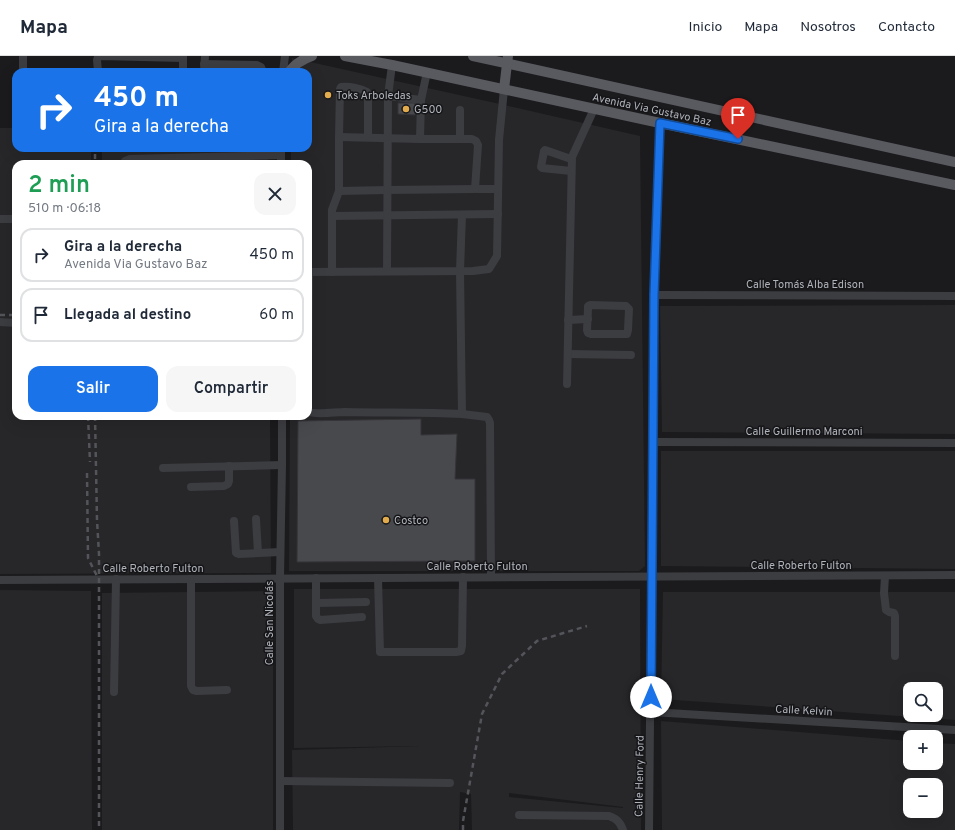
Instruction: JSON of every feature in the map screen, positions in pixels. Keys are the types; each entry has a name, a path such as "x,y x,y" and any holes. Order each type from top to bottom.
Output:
{"main road":[{"path":"292,68 298,63 312,56"},
{"name":"Avenida Via Gustavo Baz","path":"345,56 427,72 955,185"},
{"name":"Avenida Via Gustavo Baz","path":"473,56 508,59 955,162"},
{"path":"504,89 508,59"}],"street":[{"path":"23,56 23,68"},
{"path":"98,68 97,60 98,57 101,56 183,57 183,68"},
{"path":"284,68 286,56"},
{"path":"204,64 257,65 261,68"},
{"path":"387,271 388,96 392,65"},
{"path":"420,139 421,100 427,72"},
{"path":"332,272 332,210 339,191 341,87 345,86 367,92 368,138"},
{"path":"312,272 473,271 489,269 497,256 499,140 504,89"},
{"path":"388,96 421,100"},
{"path":"567,384 571,159 594,108"},
{"path":"460,110 460,139"},
{"name":"Calle Henry Ford","path":"649,830 654,295 660,123"},
{"path":"339,137 472,139 476,141 478,145 475,189"},
{"path":"571,159 545,150 541,167 571,171"},
{"path":"128,160 281,156"},
{"path":"339,191 498,188"},
{"path":"332,216 498,214"},
{"path":"462,215 460,271 462,414"},
{"path":"0,219 12,219"},
{"name":"Calle Tomás Alba Edison","path":"654,295 955,296"},
{"path":"588,306 626,306 629,309 627,334 588,333 588,319 588,306"},
{"path":"568,320 588,319"},
{"path":"0,322 12,323"},
{"path":"568,354 631,355"},
{"path":"312,413 462,414 487,418 490,423 491,577"},
{"name":"Calle San Nicolás","path":"280,830 280,552 282,420"},
{"name":"Calle Guillermo Marconi","path":"653,442 955,443"},
{"path":"162,468 282,465"},
{"path":"191,487 224,486 228,484 230,481 229,466"},
{"path":"256,519 258,553"},
{"path":"234,521 236,553 280,552"},
{"name":"Calle Roberto Fulton","path":"0,580 955,575"},
{"path":"885,576 884,593 886,610 894,613 895,616 895,656"},
{"path":"316,578 316,616 318,619 362,617"},
{"path":"378,578 380,652 456,652 461,651 462,646 463,578"},
{"path":"114,692 116,579"},
{"path":"191,579 191,686 193,690 197,691 226,690"},
{"path":"317,603 366,602"},
{"name":"Calle Kelvin","path":"651,712 955,730"},
{"path":"280,781 450,783"},
{"path":"519,816 609,816 616,819 621,824 623,830"}],"shaded area":[{"path":"292,58 640,136 645,566 639,571 289,571 290,420 312,420 312,160 291,160 291,152 312,152 312,68 292,68"},
{"path":"0,128 12,128 12,152 91,152 91,160 12,160 12,420 270,420 271,573 0,574"},
{"path":"102,152 268,152 268,160 102,160"},
{"path":"955,305 955,434 662,432 660,306"},
{"path":"661,451 955,451 955,569 661,566"},
{"path":"294,589 640,589 641,830 472,830 471,794 460,792 459,830 293,830 292,750 421,746 294,748","holes":["509,793 623,807 509,797"]},
{"path":"0,590 91,591 92,830 0,830"},
{"path":"273,591 273,830 102,830 102,593"},
{"path":"663,592 955,592 955,720 943,719 943,682 903,682 903,716 661,699"},
{"path":"661,721 903,740 903,770 943,770 943,743 955,744 955,830 662,830"}],"building":[{"name":"G500","path":"398,103 415,103 415,115 398,114"},
{"name":"Costco","path":"421,419 421,435 457,434 455,479 475,479 475,561 297,562 298,421"}],"railway":[{"path":"95,154 95,160"},
{"path":"0,315 12,315"},
{"path":"88,420 90,462"},
{"path":"95,420 99,554 99,830"},
{"path":"87,473 88,558 98,578"},
{"path":"463,830 463,821 482,714 502,674 537,641 587,626"}],"place":[{"name":"Toks Arboledas","path":"328,95"},
{"name":"G500","path":"406,109"},
{"name":"Costco","path":"386,520"}],"route":[{"path":"651,697 654,295 660,123 738,139"}]}
